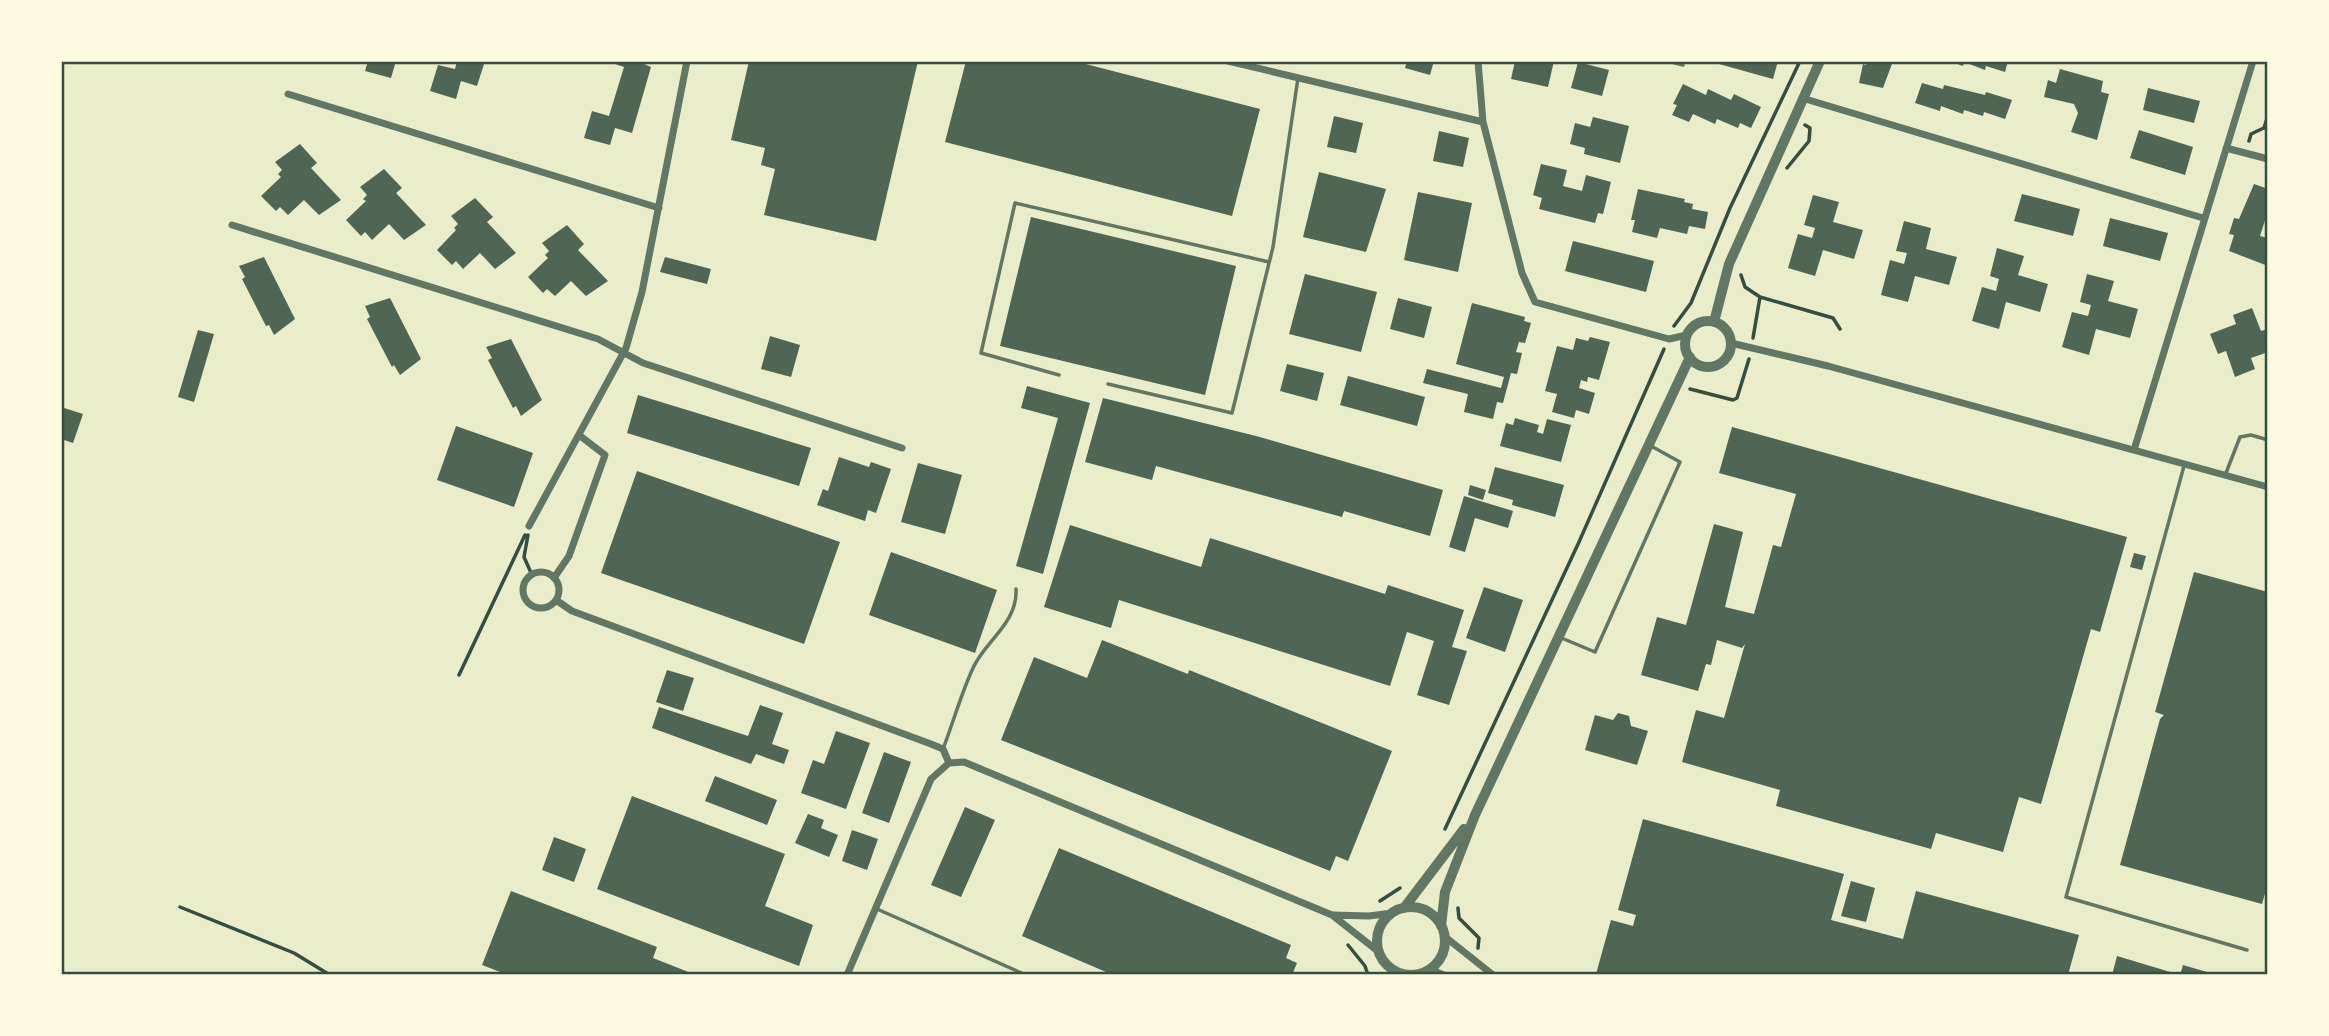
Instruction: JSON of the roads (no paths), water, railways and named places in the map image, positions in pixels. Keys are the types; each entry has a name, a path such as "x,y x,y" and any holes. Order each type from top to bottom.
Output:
{"street":[{"path":"529,526 624,354 642,292 687,61"},
{"path":"1228,61 1483,122"},
{"path":"1478,61 1483,122 1522,273 1535,302 1669,339 1687,335"},
{"path":"1714,321 1729,264 1819,61"},
{"path":"2134,450 2253,61"},
{"path":"288,94 659,208"},
{"path":"1802,98 2203,219"},
{"path":"2226,148 2268,159"},
{"path":"232,225 598,339 643,363 902,448"},
{"path":"1714,321 1726,329 1731,343 1727,357 1716,365 1702,366 1689,357 1686,350 1687,335 1695,325 1714,321"},
{"path":"1731,343 2268,487"},
{"path":"1392,913 1379,930 1379,952 1386,970 1417,974 1429,970 1444,949 1445,892 1475,815 1689,357"},
{"path":"554,578 569,556 605,455 579,435"},
{"path":"544,573 554,578 558,589 556,600 541,608 530,604 523,589 532,575 544,573"},
{"path":"556,600 572,611 943,749 949,763"},
{"path":"847,975 931,779 949,763 964,762 1332,915 1379,952"},
{"path":"1332,915 1369,916 1392,913 1404,908 1475,815"},
{"path":"1404,908 1425,911 1443,931 1493,975"},
{"path":"1429,970 1444,975"}],"lane":[{"path":"1668,61 1683,65"},
{"path":"1108,384 1232,413 1269,262 1298,78"},
{"path":"1059,375 981,353 1015,203 1269,262"},
{"path":"2226,475 2239,437 2251,435 2268,440"},
{"path":"1558,636 1595,652 1680,462 1647,444"},
{"path":"2185,464 2066,897 2247,950"},
{"path":"943,749 974,665 997,639 1017,600 1016,589"},
{"path":"876,909 1026,975"}]}
